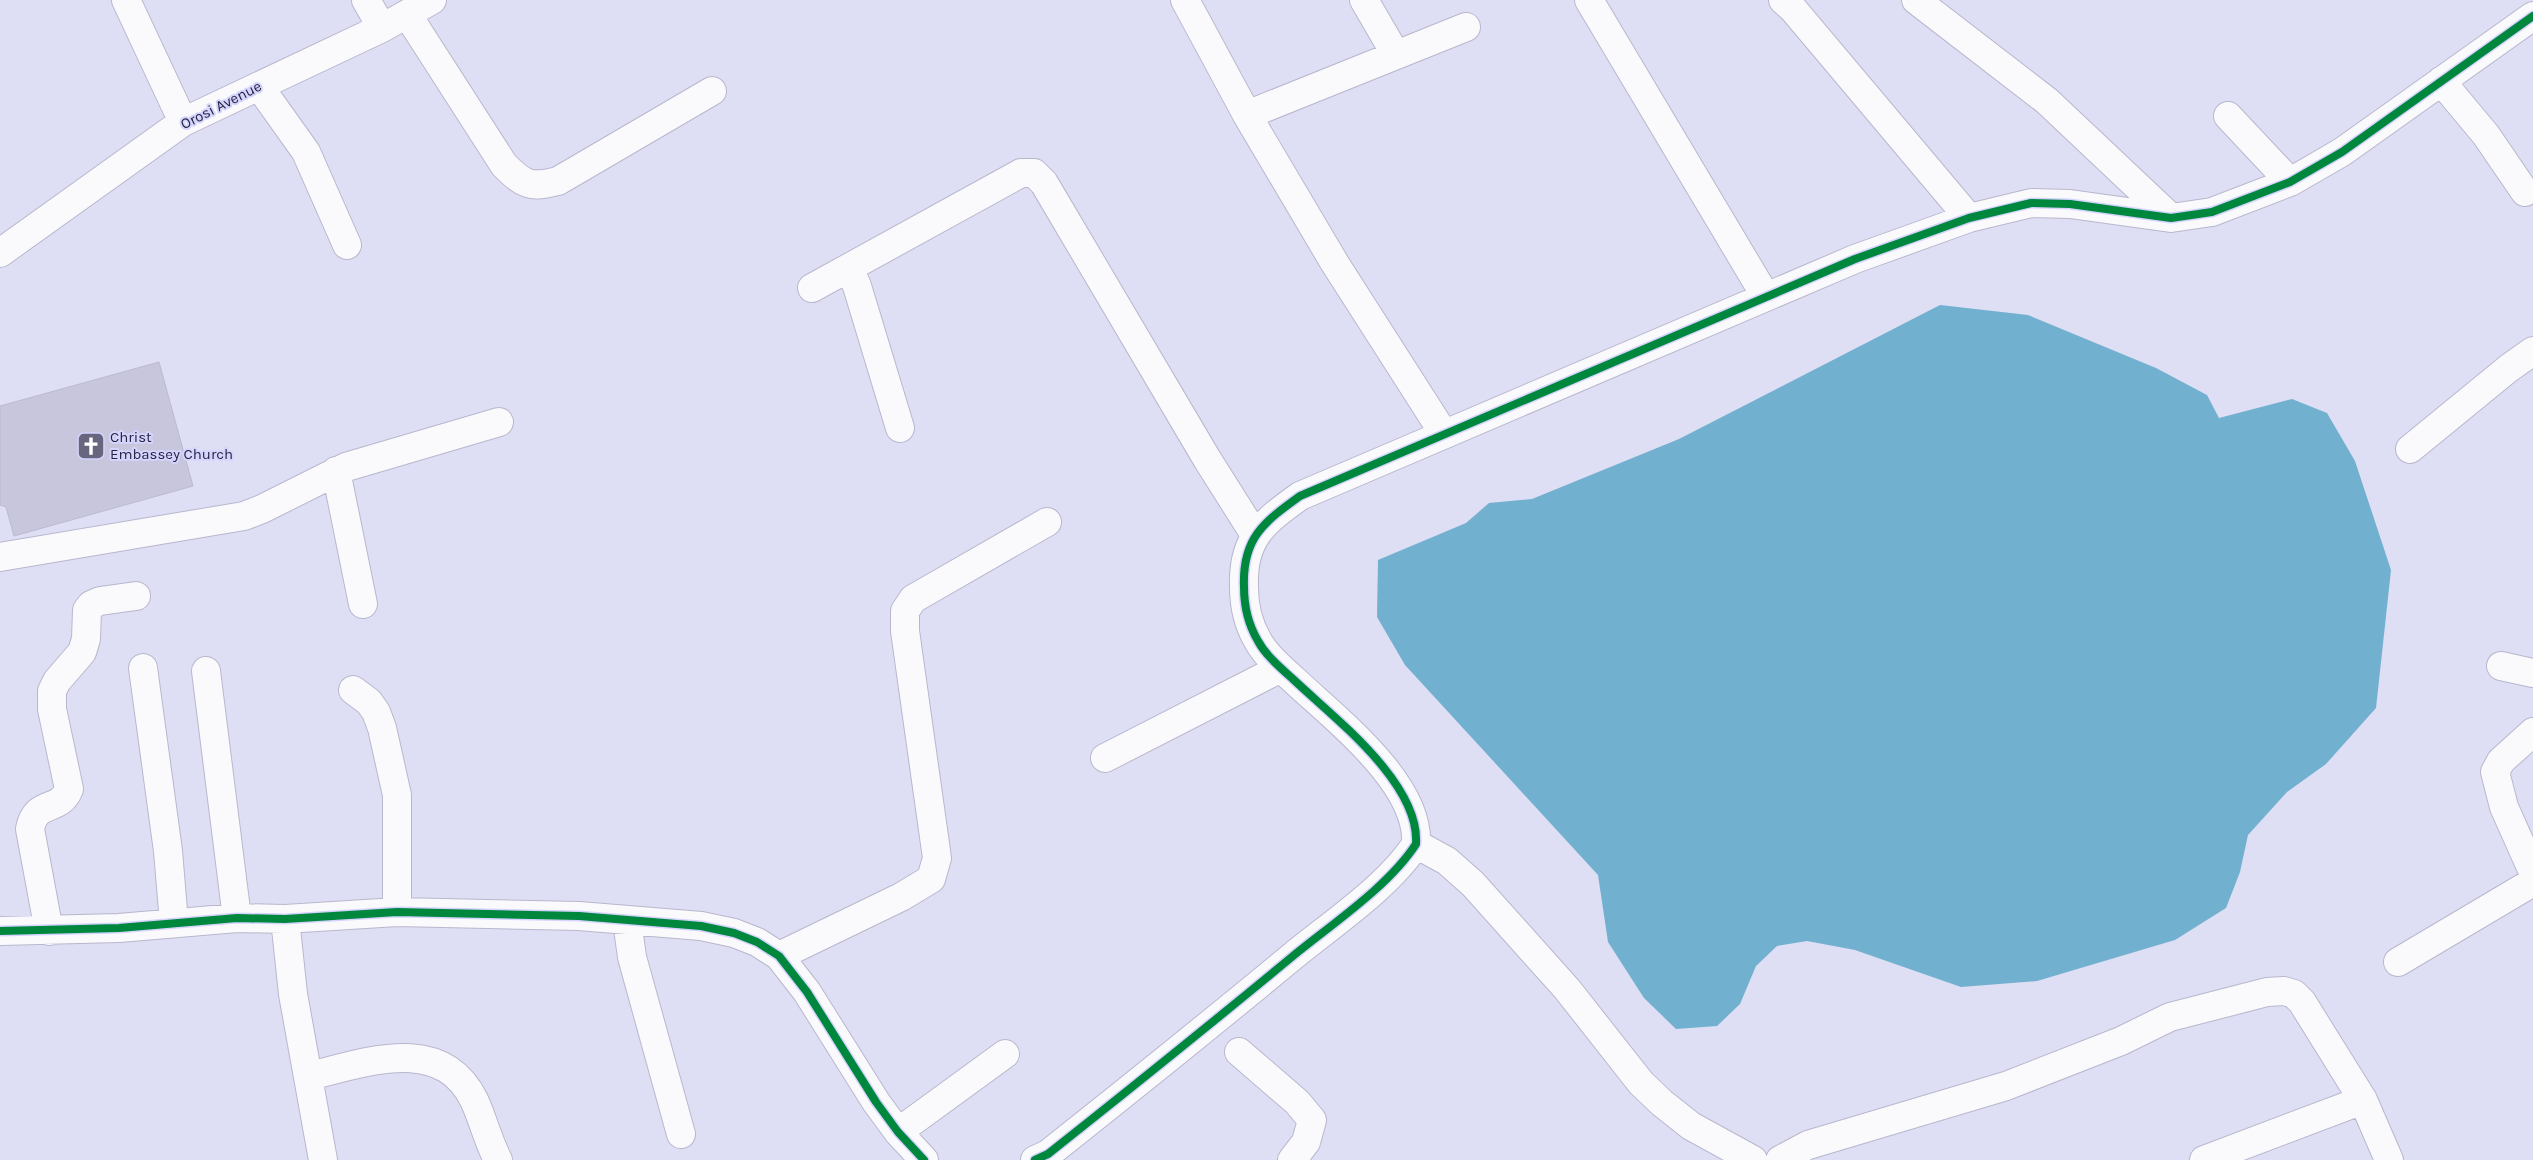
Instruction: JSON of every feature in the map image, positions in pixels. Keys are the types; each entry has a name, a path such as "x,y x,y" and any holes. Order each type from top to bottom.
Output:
{"street":[{"path":"126,0 183,122"},
{"path":"366,0 382,28"},
{"name":"Orosi Avenue","path":"0,253 183,122 382,28 432,0"},
{"path":"1185,0 1248,115 1334,262 1444,434"},
{"path":"1364,0 1396,55"},
{"path":"1589,0 1766,297"},
{"path":"1783,0 1793,9 1969,218"},
{"path":"1916,0 2047,101 2171,218"},
{"path":"407,14 504,164 526,184 539,186 558,181 712,91"},
{"path":"1035,1160 1048,1154 1144,1078 1346,913 1393,872 1416,844 1413,818 1402,794 1387,773 1368,750 1281,668 1258,642 1244,609 1243,575 1246,554 1255,535 1270,518 1300,496 1444,434 1855,259 1969,218 2031,203 2070,204 2171,218 2212,212 2290,182 2342,152 2533,16"},
{"path":"1248,115 1466,28"},
{"path":"2441,81 2486,134 2525,192"},
{"path":"259,86 310,160 347,245"},
{"path":"2228,116 2290,182"},
{"path":"812,288 1021,174 1034,173 1044,183 1206,459 1255,535"},
{"path":"848,268 857,286 900,428"},
{"path":"2410,449 2509,368 2533,351"},
{"path":"0,557 244,516 262,509 336,471 499,422"},
{"path":"336,471 363,604"},
{"path":"779,956 901,897 931,879 937,858 909,660 905,611 913,598 1047,522"},
{"path":"49,931 30,829 32,819 38,811 60,802 65,798 69,789 52,709 52,691 82,652 86,639 87,610 91,605 100,601 136,596"},
{"path":"2501,666 2533,673"},
{"path":"142,668 168,851 174,923"},
{"path":"1105,758 1281,668"},
{"path":"206,671 237,918"},
{"path":"353,690 369,702 376,712 382,728 397,795 397,912"},
{"path":"2533,732 2502,761 2495,772 2504,808 2533,872"},
{"path":"1416,844 1447,861 1473,884 1567,990 1641,1083 1662,1103 1691,1126 1753,1160"},
{"path":"2398,962 2533,882"},
{"path":"0,932 49,931 237,918 285,919 397,912 579,916 701,926 734,932 757,942 779,956 807,992 876,1102 898,1132 924,1160"},
{"path":"285,919 293,994 324,1160"},
{"path":"627,920 632,957 681,1134"},
{"path":"1780,1160 1808,1145 2006,1086 2120,1041 2170,1017 2267,992 2284,991 2294,994 2302,1002 2363,1100 2389,1160"},
{"path":"1239,1052 1297,1102 1312,1120 1306,1142 1292,1160"},
{"path":"898,1132 1005,1054"},
{"path":"309,1076 388,1058 413,1059 442,1064 458,1076 473,1099 498,1160"},
{"path":"2204,1160 2363,1100"}],"water":[{"path":"1940,305 2028,315 2156,368 2207,395 2219,418 2292,399 2327,413 2355,461 2391,570 2376,708 2326,764 2287,792 2248,835 2240,872 2226,908 2175,940 2037,981 1961,987 1855,950 1807,941 1777,946 1756,966 1740,1004 1717,1026 1676,1029 1644,998 1608,942 1598,875 1405,665 1377,617 1378,560 1466,523 1489,503 1532,499 1679,439"}],"building":[{"name":"Christ Embassey Church","path":"159,362 193,486 14,536 6,507 0,505 0,406"}],"cycle path":[{"path":"1035,1160 1048,1154 1359,904 1391,875 1416,844 1414,821 1404,798 1390,775 1372,753 1279,667 1261,647 1247,615 1244,594 1244,570 1251,544 1266,523 1287,505 1300,496 1855,259 1969,218 2031,203 2070,204 2171,218 2212,212 2290,182 2342,152 2533,16"},
{"path":"0,931 119,928 237,918 285,919 397,912 579,916 701,926 734,933 757,942 779,956 807,992 876,1102 898,1132 924,1160"}],"place":[{"name":"Christ Embassey Church","path":"91,446"}]}
